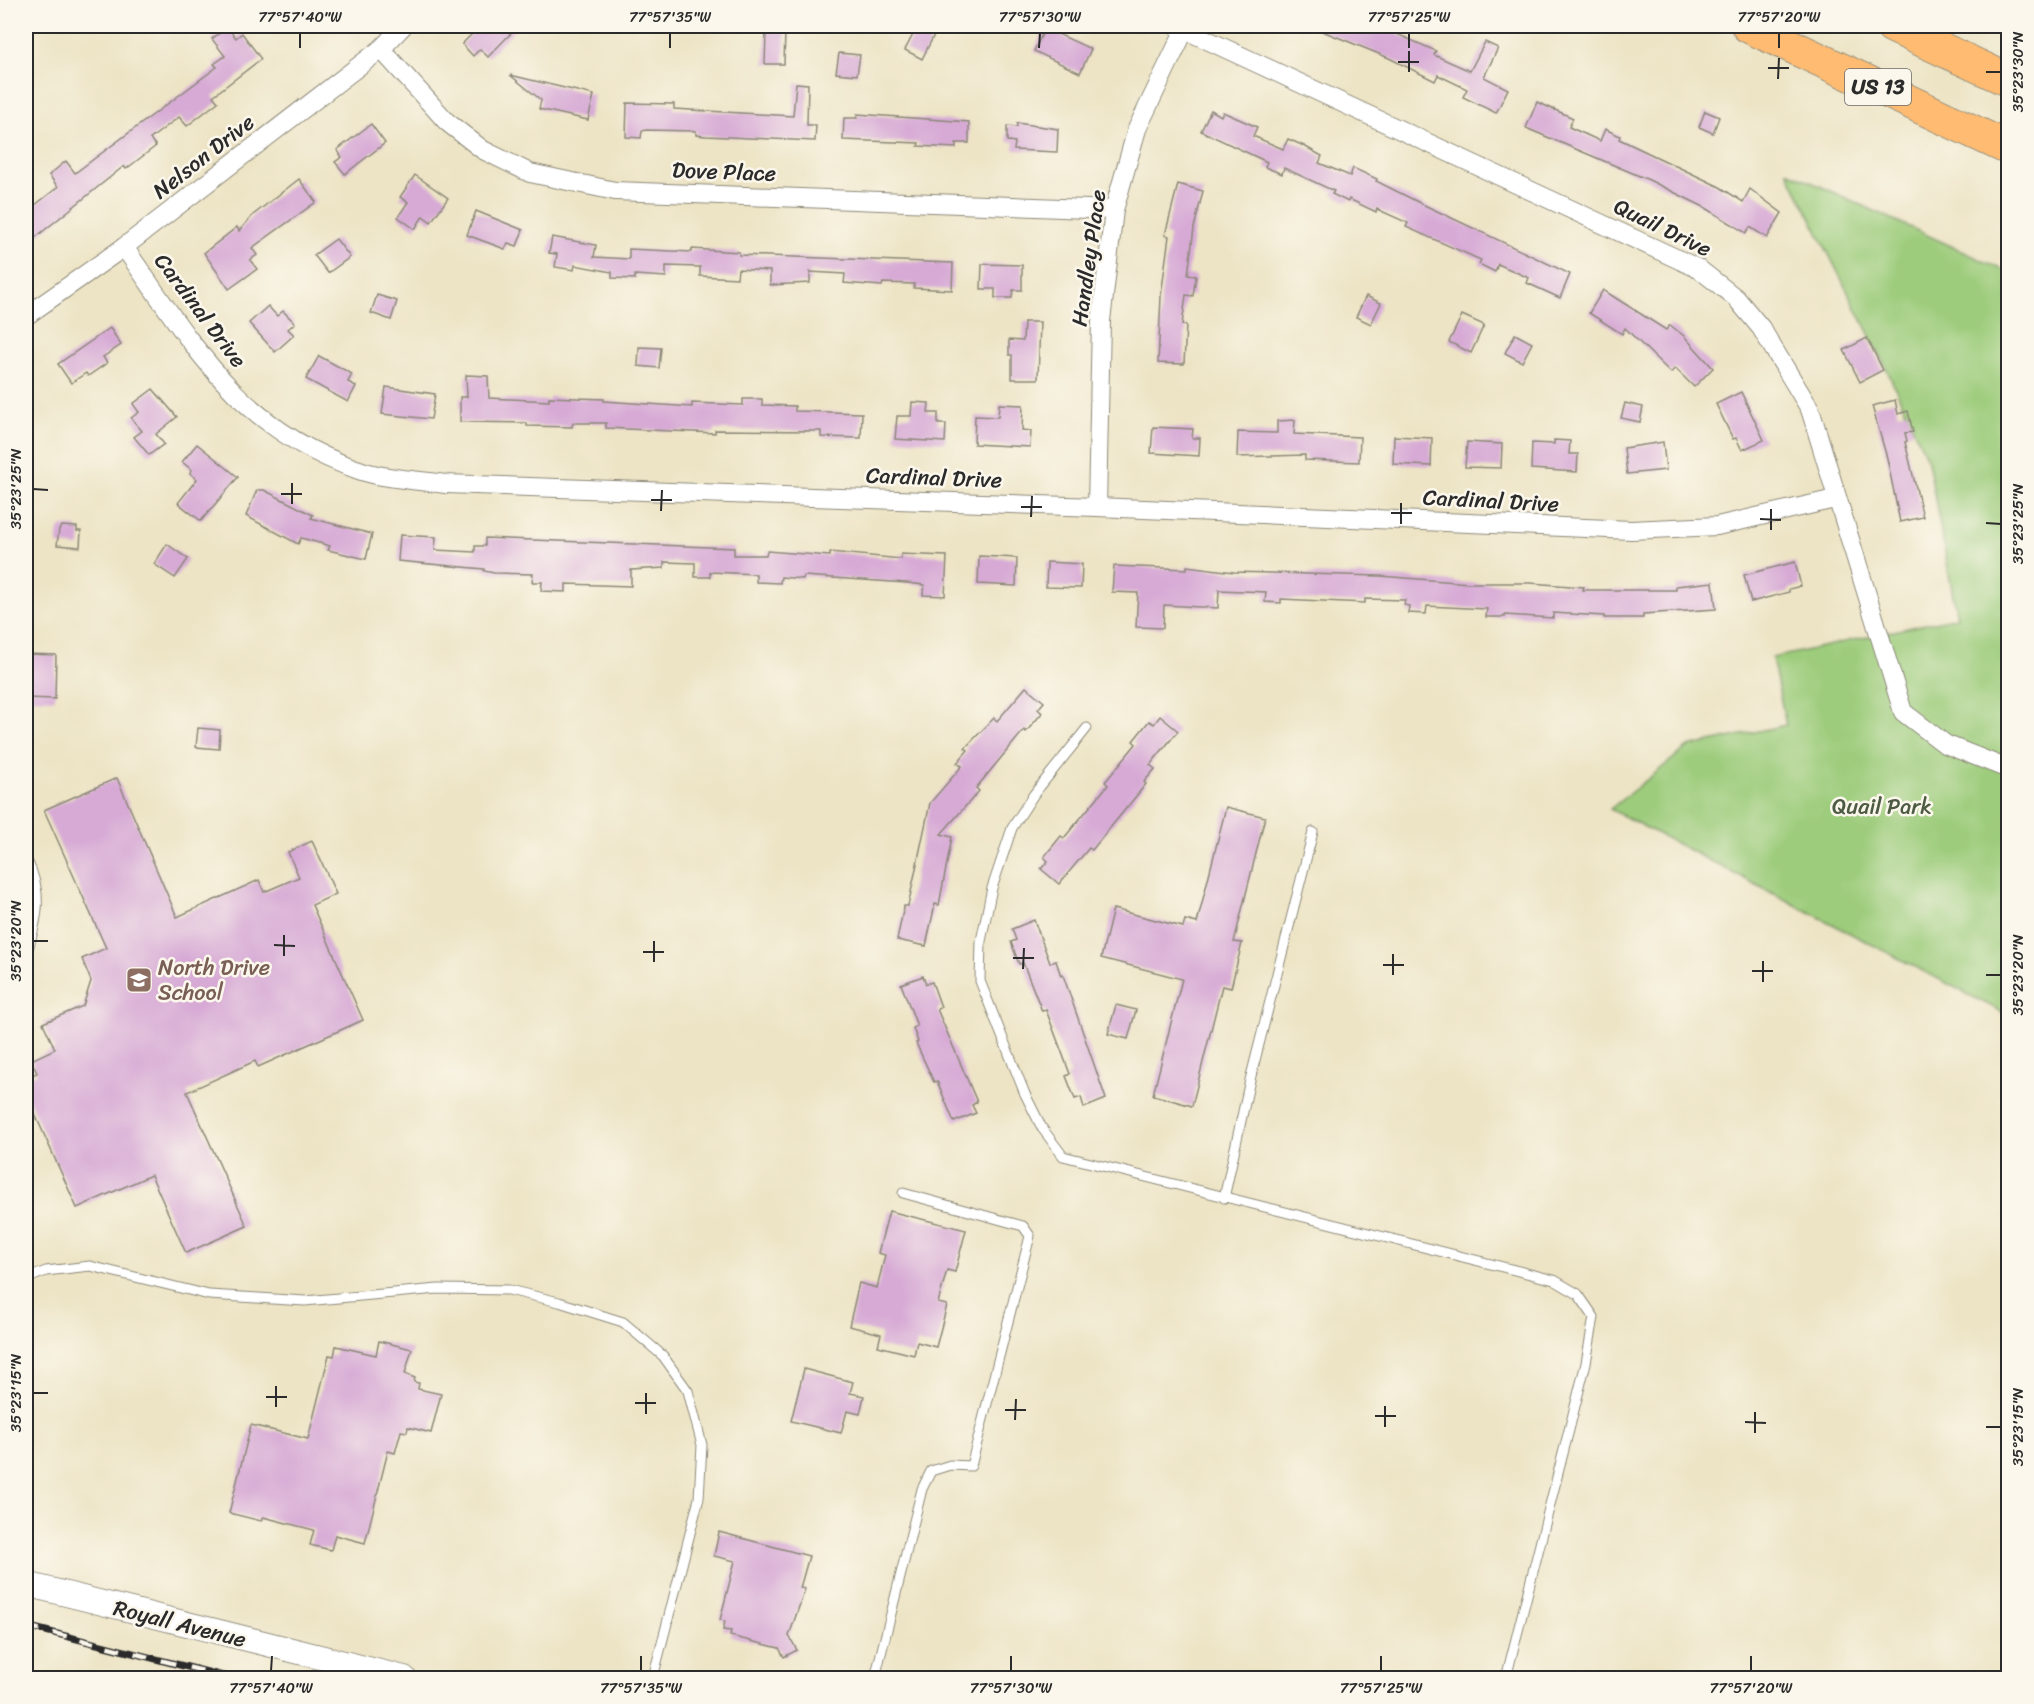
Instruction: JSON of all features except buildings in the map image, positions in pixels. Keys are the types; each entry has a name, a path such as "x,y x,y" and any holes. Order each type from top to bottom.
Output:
{"highway":[{"name":"US 13","path":"1748,26 2008,148"},
{"name":"US 13","path":"1892,26 2008,80"}],"street":[{"name":"Nelson Drive","path":"26,316 124,247 381,49 403,26"},
{"name":"Handley Place","path":"1097,507 1101,321 1114,210 1137,129 1181,27"},
{"name":"Quail Drive","path":"1181,27 1700,269 1736,298 1761,328 1810,409 1903,712 1946,744 2008,769"},
{"name":"Dove Place","path":"381,49 447,122 483,150 530,173 615,191 1114,210"},
{"name":"Cardinal Drive","path":"124,247 212,371 257,415 311,451 358,470 446,484 1097,507 1631,530 1717,526 1836,499"},
{"name":"Royall Avenue","path":"26,1584 404,1678"}],"lane":[{"path":"1087,728 1034,795 1012,828 992,888 981,940 980,981 1025,1094 1042,1128 1063,1156 1554,1280 1578,1294 1594,1317 1586,1363 1506,1678"},
{"path":"1224,1198 1250,1080 1313,832"},
{"path":"26,858 34,874 39,913 26,956"},
{"path":"875,1678 922,1489 931,1471 950,1465 971,1466 1030,1236 1023,1226 903,1192"},
{"path":"26,1279 46,1270 90,1266 209,1295 305,1301 438,1289 509,1290 559,1302 622,1322 663,1356 688,1391 702,1445 699,1498 653,1678"}],"green space":[{"name":"Quail Park","path":"1787,171 2008,272 2008,1015 1610,809 1688,747 1786,725 1772,658 1957,617 1928,461 1887,370"}],"railway":[{"path":"26,1626 231,1678"}],"place":[{"name":"North Drive School","path":"139,980"}]}
